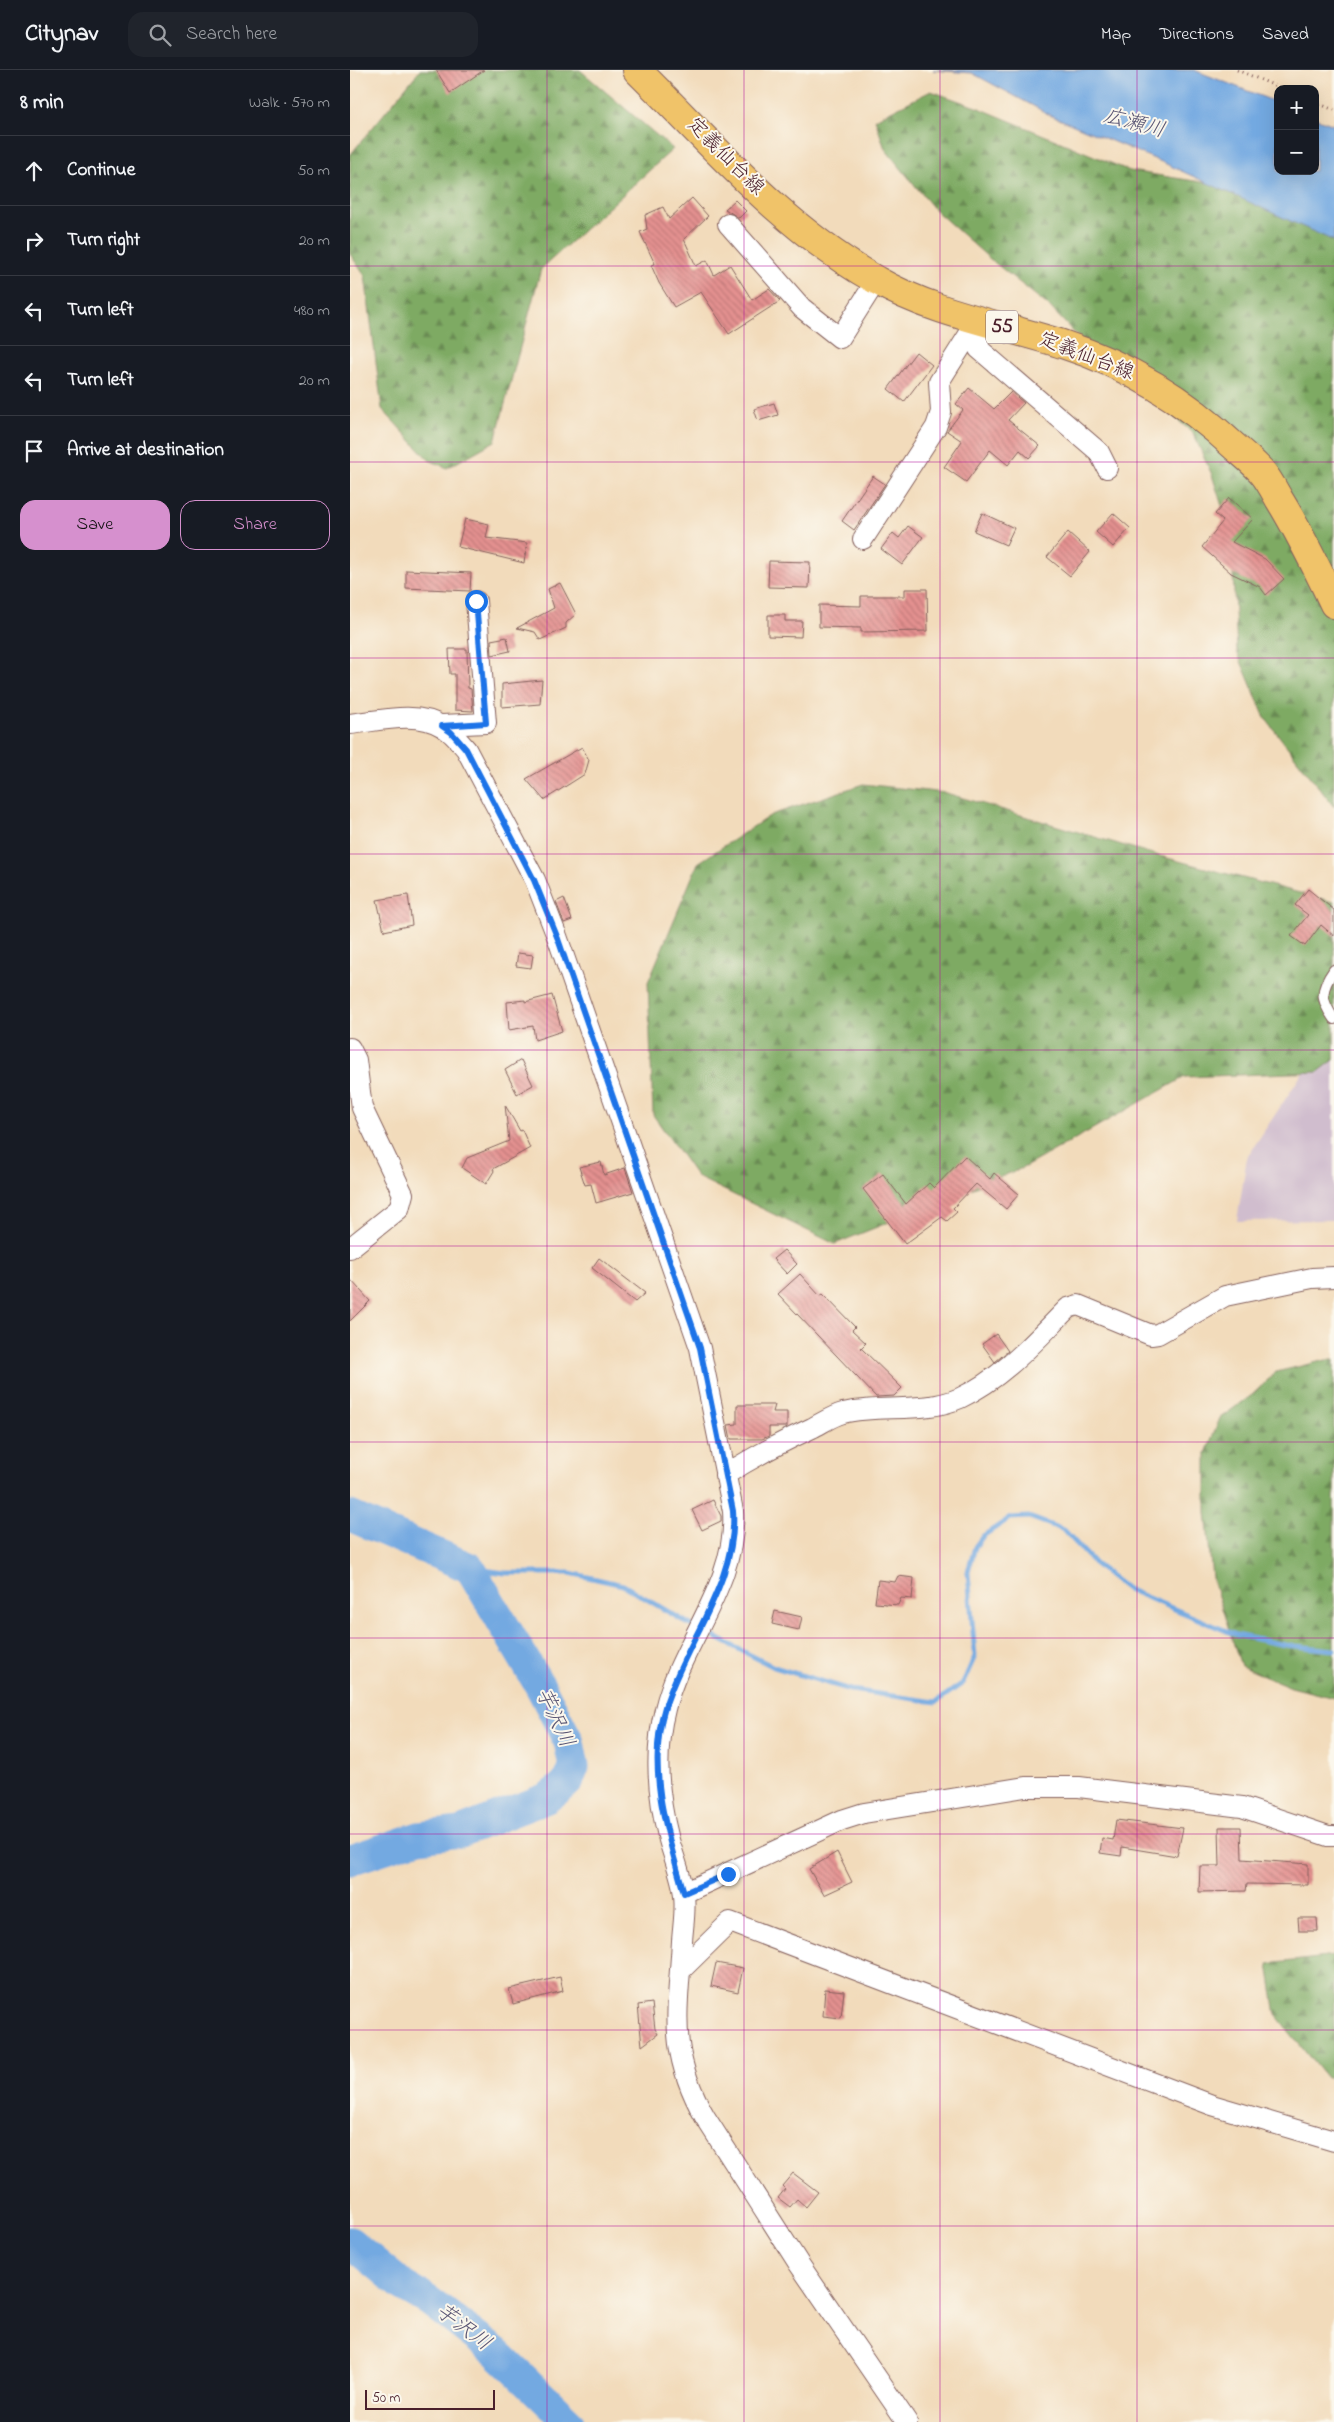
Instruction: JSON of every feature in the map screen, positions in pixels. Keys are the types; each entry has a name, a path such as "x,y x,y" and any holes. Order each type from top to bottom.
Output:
{"main road":[{"name":"定義仙台線","path":"637,70 776,208 822,245 876,281 916,298 978,320 1067,346 1124,368 1168,392 1211,424 1262,473 1303,537 1334,604"}],"street":[{"path":"728,224 802,308 840,338 876,281"},
{"path":"978,320 979,349 1099,452 1107,468"},
{"path":"862,539 936,426 941,412 939,382 978,320"},
{"path":"442,726 486,723 476,601"},
{"path":"350,724 412,718 429,720 451,732 466,749 534,880 558,939 700,1348 734,1526 728,1558 709,1611 674,1682 665,1708 657,1759 663,1816 684,1893 676,2010 677,2037 686,2075 694,2098 798,2264 907,2422"},
{"path":"350,1048 356,1060 362,1108 403,1194 399,1209 350,1248"},
{"path":"725,1474 766,1449 841,1414 864,1410 914,1407 958,1398 993,1378 1019,1357 1068,1308 1078,1305 1151,1335 1158,1334 1225,1296 1312,1278 1334,1277"},
{"path":"684,1893 842,1820 864,1812 1025,1787 1079,1787 1242,1807 1328,1836 1334,1836"},
{"path":"680,1971 730,1922 1212,2105 1334,2141"}],"lane":[{"path":"1334,970 1325,983 1324,1005 1334,1019"}],"path":[{"path":"1237,70 1274,85"},
{"path":"1319,104 1334,110"}],"shaded area":[{"path":"1334,1007 1334,1220 1237,1221 1247,1157 1329,1033"}],"green space":[{"path":"420,70 580,70 673,149 541,269 495,441 447,468 429,460 382,409 365,276 350,254 350,155"},
{"path":"931,91 979,108 1130,171 1241,188 1334,199 1334,807 1265,718 1237,652 1231,534 1212,475 1193,433 1144,391 1096,356 1050,307 990,259 936,211 885,149 875,119"},
{"path":"863,784 946,793 1156,855 1334,902 1334,1060 1318,1072 1185,1077 1025,1167 835,1244 697,1177 653,1115 648,982 698,863 771,815"},
{"path":"1326,1360 1334,1360 1334,1698 1291,1687 1241,1666 1212,1578 1206,1512 1206,1453 1220,1418 1252,1395 1276,1372"},
{"path":"1334,1956 1334,2078 1326,2078 1276,2015 1268,1964"}],"water":[{"name":"広瀬川","path":"933,70 1194,70 1274,101 1274,175 1319,175 1319,119 1334,125 1334,241 1164,163 1052,116 972,73"}],"building":[{"path":"436,70 484,70 450,93"},
{"path":"692,198 708,216 684,239 696,266 707,260 714,275 730,265 752,300 769,289 780,301 729,334 701,292 674,307 659,283 651,265 655,264 640,232 647,229 645,215 663,207 669,219"},
{"path":"735,200 746,211 739,218 725,209"},
{"path":"916,352 932,365 904,402 888,389"},
{"path":"969,388 994,409 1011,392 1024,403 1008,420 1040,446 1029,458 1020,450 1008,465 990,450 966,482 944,467 962,441 947,431 963,410 956,404"},
{"path":"774,403 778,415 758,421 754,409"},
{"path":"873,476 885,484 854,530 842,521"},
{"path":"1229,498 1253,519 1232,542 1265,559 1284,579 1266,595 1260,587 1231,573 1202,547 1223,521 1215,514"},
{"path":"982,513 1014,528 1006,545 974,531"},
{"path":"1113,513 1130,528 1113,547 1096,532"},
{"path":"465,519 489,524 486,538 527,543 524,563 458,547"},
{"path":"908,526 923,537 902,565 881,549 893,533 899,538"},
{"path":"1068,532 1090,552 1070,576 1047,557"},
{"path":"769,561 810,562 809,588 768,587"},
{"path":"406,570 471,573 470,591 406,588"},
{"path":"560,583 576,614 566,623 566,628 540,640 535,632 517,628 554,608 548,589"},
{"path":"905,589 927,589 928,631 861,632 861,628 819,627 819,605 861,606 861,596 905,596"},
{"path":"768,615 785,615 785,621 802,621 801,637 768,636"},
{"path":"507,637 510,651 492,655 491,640"},
{"path":"449,649 467,649 468,688 471,689 473,711 455,710 455,674 450,674"},
{"path":"542,680 540,704 502,707 502,684"},
{"path":"582,747 589,760 585,774 544,800 526,779"},
{"path":"1308,889 1334,910 1334,936 1321,925 1305,946 1291,936 1308,915 1295,905"},
{"path":"408,895 412,925 384,931 377,900"},
{"path":"564,898 572,920 564,923 556,902"},
{"path":"518,953 533,955 531,968 516,966"},
{"path":"552,995 562,1031 535,1040 533,1026 509,1030 507,1002 525,1000 525,1002"},
{"path":"521,1060 533,1085 517,1094 505,1070"},
{"path":"505,1105 520,1131 522,1130 530,1148 493,1169 494,1171 486,1184 462,1168 467,1158 509,1141"},
{"path":"965,1156 990,1179 994,1173 1019,1194 1006,1209 976,1184 953,1208 957,1212 947,1221 942,1217 905,1244 863,1189 883,1174 906,1204 929,1183 934,1188"},
{"path":"601,1162 604,1175 625,1168 633,1192 596,1203 591,1184 585,1185 579,1167"},
{"path":"784,1250 797,1264 787,1274 773,1259"},
{"path":"599,1258 645,1293 635,1302 592,1268"},
{"path":"800,1274 820,1296 823,1294 855,1327 852,1330 866,1343 861,1348 902,1388 894,1396 876,1397 778,1294"},
{"path":"350,1279 370,1301 350,1321"},
{"path":"996,1334 1008,1351 995,1362 982,1344"},
{"path":"737,1405 775,1405 773,1412 787,1412 787,1427 769,1427 769,1436 762,1439 731,1439 728,1425 737,1424"},
{"path":"713,1500 721,1516 721,1521 702,1530 692,1510"},
{"path":"898,1576 914,1578 912,1599 901,1598 898,1605 875,1603 878,1580 895,1582"},
{"path":"775,1611 802,1617 799,1630 772,1624"},
{"path":"1116,1820 1183,1828 1177,1856 1122,1847 1121,1856 1100,1853 1102,1838 1113,1840"},
{"path":"1219,1827 1241,1827 1242,1859 1308,1864 1308,1885 1247,1884 1246,1891 1199,1892 1200,1866 1220,1866"},
{"path":"837,1852 852,1882 824,1895 809,1869"},
{"path":"1298,1918 1317,1918 1318,1931 1299,1931"},
{"path":"716,1963 743,1968 738,1992 711,1986"},
{"path":"560,1977 563,1991 513,2004 509,1989"},
{"path":"825,1989 844,1991 841,2018 823,2016"},
{"path":"652,2003 655,2029 658,2034 642,2046 638,2005"},
{"path":"793,2173 818,2192 806,2207 797,2199 790,2207 778,2198 785,2189 782,2186"}],"waterway":[{"name":"芋沢川","path":"350,1516 470,1568 540,1686 569,1742 574,1767 568,1782 547,1798 460,1832 419,1837 350,1860"},
{"path":"701,1630 774,1667 851,1690 936,1702 963,1683 975,1656 968,1572 975,1547 983,1536 1010,1518 1029,1517 1064,1530 1095,1564 1127,1589 1236,1635 1285,1645 1334,1650"},
{"path":"470,1568 505,1573 570,1573 623,1585 694,1627"},
{"name":"芋沢川","path":"350,2242 402,2285 429,2301 496,2352 569,2422"}],"route":[{"path":"476,601 486,723 442,726 451,732 466,749 534,880 558,939 700,1348 733,1511 734,1526 728,1558 709,1611 674,1682 665,1708 657,1759 663,1816 684,1893 728,1874"}]}
